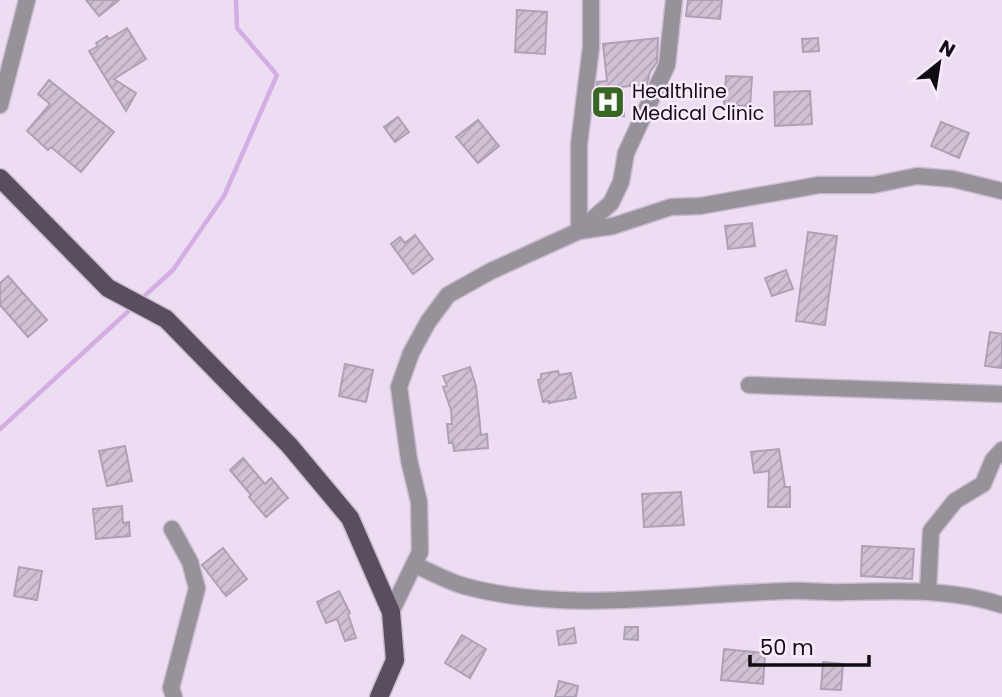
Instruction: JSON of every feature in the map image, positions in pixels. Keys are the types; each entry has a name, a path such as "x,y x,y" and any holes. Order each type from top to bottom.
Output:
{"main road":[{"path":"0,178 108,288 166,319 289,445 350,519 391,612 395,660 379,697"}],"street":[{"path":"0,105 27,0"},
{"path":"579,231 579,144 591,47 591,0"},
{"path":"579,231 611,203 621,181 626,153 667,65 674,0"},
{"path":"391,612 420,552 419,502 409,460 399,387 411,353 428,322 448,295 491,271 579,231 613,226 671,207 700,206 819,185 873,185 917,176 953,179 1002,191"},
{"path":"749,385 1002,394"},
{"path":"928,591 931,531 955,501 984,484 993,460 1002,450"},
{"path":"173,529 190,562 197,588 171,688 174,697"},
{"path":"415,565 462,585 512,596 558,601 789,591 928,591 977,597 1002,605"}],"building":[{"path":"86,0 119,0 99,16"},
{"path":"688,0 722,0 720,19 686,16"},
{"path":"517,10 547,12 545,54 515,52"},
{"path":"127,28 146,59 114,79 136,93 126,111 89,51 107,36 109,39"},
{"path":"658,38 657,62 650,72 647,84 621,87 624,116 600,118 597,82 607,81 603,44"},
{"path":"818,38 819,51 803,52 802,39"},
{"path":"726,76 752,77 750,106 724,105"},
{"path":"49,80 114,132 81,172 51,147 48,150 27,131 50,104 38,94"},
{"path":"810,91 812,124 775,126 774,92"},
{"path":"398,117 409,132 395,142 384,127"},
{"path":"478,120 499,146 478,163 456,137"},
{"path":"941,122 969,133 959,158 931,146"},
{"path":"752,223 755,246 728,249 725,226"},
{"path":"808,232 837,236 825,325 796,321"},
{"path":"415,235 433,259 413,274 391,244 400,237 405,243"},
{"path":"786,270 793,289 772,296 765,278"},
{"path":"8,276 47,320 28,337 0,305 0,283"},
{"path":"990,332 1002,334 1002,368 985,366"},
{"path":"345,364 373,370 366,402 339,396"},
{"path":"470,367 476,386 481,435 487,434 488,448 454,451 453,443 449,443 447,424 452,424 451,410 443,387 447,386 443,376"},
{"path":"558,371 559,375 571,373 576,398 543,402 538,380 541,379 541,374"},
{"path":"125,446 132,481 107,486 99,451"},
{"path":"779,449 785,487 790,487 790,507 768,507 769,471 754,473 751,452"},
{"path":"243,458 265,484 271,478 288,498 266,517 230,470"},
{"path":"681,492 684,525 644,527 642,494"},
{"path":"122,506 123,523 129,522 130,536 96,539 93,509"},
{"path":"862,546 914,549 912,579 861,576"},
{"path":"223,548 247,579 226,596 202,565"},
{"path":"19,567 42,571 37,600 14,596"},
{"path":"339,591 350,613 348,614 356,638 345,641 337,619 326,623 317,602"},
{"path":"625,627 638,627 638,640 624,639"},
{"path":"574,628 576,643 559,645 557,631"},
{"path":"462,635 486,649 470,678 445,663"},
{"path":"724,649 765,653 763,684 721,680"},
{"path":"823,662 843,664 841,690 821,689"},
{"path":"559,681 578,686 576,697 555,697"}],"waterway":[{"path":"140,300 173,270 224,196 277,75 237,28 236,0"},
{"path":"0,429 134,306"}],"place":[{"name":"Healthline Medical Clinic","path":"608,102"}]}
